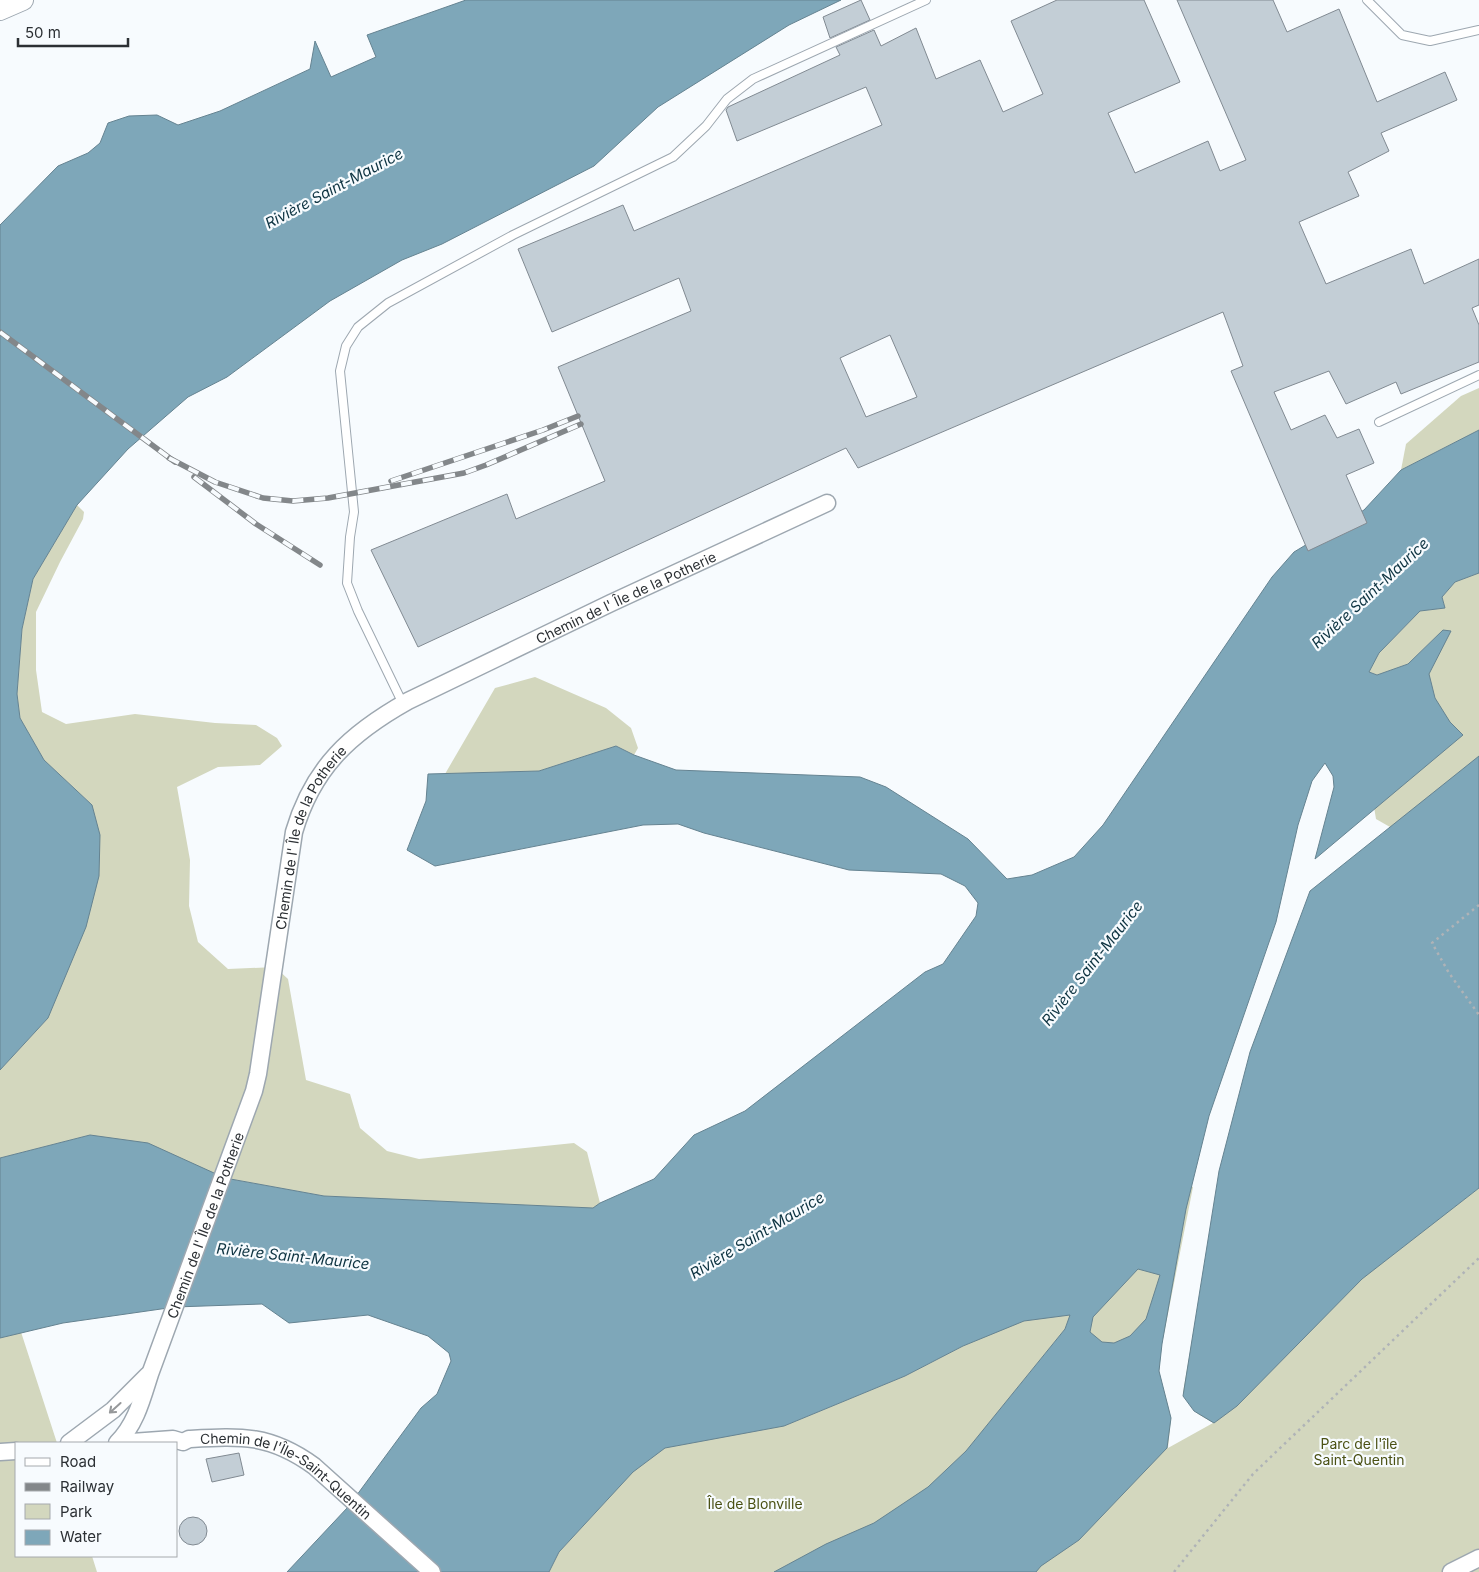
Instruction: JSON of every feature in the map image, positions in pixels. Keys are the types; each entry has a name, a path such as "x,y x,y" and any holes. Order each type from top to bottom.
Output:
{"street":[{"path":"0,10 23,0"},
{"name":"Chemin de l' Île de la Potherie","path":"119,1442 130,1427 140,1407 151,1370 248,1110 258,1074 290,849 300,811 314,784 337,753 376,720 403,704 611,603 827,503"},
{"path":"70,1442 113,1410 151,1370"},
{"name":"Chemin de l'Île-Saint-Quentin","path":"132,1442 173,1439 183,1442 189,1439 231,1436 272,1443 301,1457 339,1488 432,1572"},
{"path":"0,1452 15,1451"},
{"path":"1451,1572 1479,1558"}],"lane":[{"path":"403,704 358,611 348,583 350,538 354,512 340,371 346,346 358,327 388,303 513,235 673,157 706,126 727,99 753,79 926,0"},
{"path":"1367,0 1402,35 1430,41 1479,30"},
{"path":"1379,422 1479,375"}],"path":[{"path":"1479,905 1432,944 1449,973 1479,1015"},
{"path":"1174,1572 1253,1474 1479,1258"}],"green space":[{"path":"1479,388 1479,430 1401,470 1406,444 1461,396"},
{"path":"77,505 84,512 83,519 36,612 36,670 42,712 66,724 135,714 215,723 256,725 277,738 282,746 260,765 218,767 177,787 190,860 189,906 198,942 228,969 275,967 288,979 306,1080 350,1094 360,1128 387,1151 419,1159 574,1143 587,1152 600,1203 593,1209 324,1196 225,1178 90,1135 0,1158 0,1070 48,1018 92,805 44,760 20,718 17,694 22,629 33,579"},
{"path":"1479,573 1479,819 1418,843 1376,819 1369,777 1443,630 1408,664 1377,675 1369,672 1379,653 1420,611 1445,608 1442,597 1455,582"},
{"path":"535,677 606,708 631,728 638,748 634,755 616,746 539,771 445,774 495,688"},
{"path":"1182,1183 1193,1187 1162,1344 1159,1371 1171,1418 1168,1448 1213,1423 1198,1414 1183,1392 1216,1201 1453,1208 1479,1188 1479,1572 549,1572 559,1552 605,1502 618,1455","holes":["1070,1317 1074,1335 990,1423 1065,1329","986,1336 905,1376 784,1426 968,1341"]},
{"path":"21,1332 57,1442 15,1442 15,1557 92,1557 97,1572 0,1572 0,1338"}],"water":[{"name":"Rivière Saint-Maurice","path":"466,0 841,0 789,25 658,107 594,166 442,244 402,260 330,301 227,377 188,397 128,449 77,505 33,579 22,629 17,694 20,718 44,760 92,805 100,835 99,876 86,927 48,1018 0,1070 0,225 58,166 88,153 100,143 108,123 129,116 157,115 178,125 220,111 310,69 315,41 331,77 376,57 367,35"},
{"name":"Rivière Saint-Maurice","path":"1479,430 1479,573 1455,582 1442,597 1445,608 1420,611 1379,653 1369,672 1377,675 1408,664 1443,630 1451,631 1429,674 1435,698 1450,722 1463,735 1315,859 1334,787 1333,776 1325,763 1312,781 1298,825 1276,922 1209,1116 1186,1209 1159,1371 1171,1418 1167,1448 1079,1540 1041,1566 1036,1572 774,1572 826,1544 874,1523 928,1487 966,1451 1065,1329 1070,1315 1024,1321 963,1346 905,1376 784,1426 665,1448 633,1472 559,1552 549,1572 287,1572 348,1507 421,1408 437,1394 451,1361 449,1353 428,1336 368,1315 289,1323 262,1304 175,1307 63,1323 0,1338 0,1158 90,1135 148,1143 225,1178 324,1196 593,1208 600,1203 654,1179 694,1135 745,1111 925,972 943,964 976,916 978,903 965,886 941,874 849,870 704,833 678,824 643,825 435,866 407,850 426,801 428,774 539,771 616,746 634,755 676,770 860,777 886,787 968,839 1007,879 1032,875 1074,857 1103,825 1272,577 1294,552 1364,510 1401,470","holes":["1138,1269 1160,1275 1146,1319 1130,1336 1114,1343 1102,1342 1090,1332 1093,1317"]},
{"path":"1479,756 1479,1188 1362,1279 1237,1406 1214,1423 1194,1411 1183,1396 1219,1171 1250,1052 1310,891"}],"building":[{"path":"861,0 870,20 830,38 823,17"},
{"path":"1057,0 1144,0 1180,82 1108,113 1135,173 1208,141 1220,171 1246,160 1177,0 1273,0 1287,32 1339,9 1377,102 1445,72 1457,100 1381,133 1389,151 1348,172 1359,196 1299,222 1326,284 1411,249 1424,284 1479,259 1479,305 1472,308 1479,325 1479,362 1401,394 1396,382 1346,404 1329,371 1274,392 1291,430 1325,415 1337,438 1359,429 1374,463 1346,475 1367,523 1308,551 1231,371 1243,366 1223,312 858,468 846,448 418,647 371,550 507,494 516,519 605,481 558,367 691,311 679,278 552,332 518,249 623,205 634,231 882,125 866,87 737,141 726,110 728,107 840,55 836,47 874,30 881,46 916,28 936,79 980,60 1003,112 1043,94 1011,21","holes":["890,335 917,397 866,417 840,358"]},
{"path":"239,1453 244,1475 212,1482 206,1459"},
{"path":"193,1517 203,1521 207,1531 203,1541 193,1545 183,1541 179,1531 183,1521"}],"railway":[{"path":"0,332 175,462"},
{"path":"391,481 543,430 578,416"},
{"path":"169,458 215,482 263,498 293,501 328,498 464,473 581,424"},
{"path":"194,477 256,524 320,565"}],"park label":[{"name":"Parc de l'île Saint-Quentin","path":"1359,1452"},
{"name":"Île de Blonville","path":"755,1503"}]}
